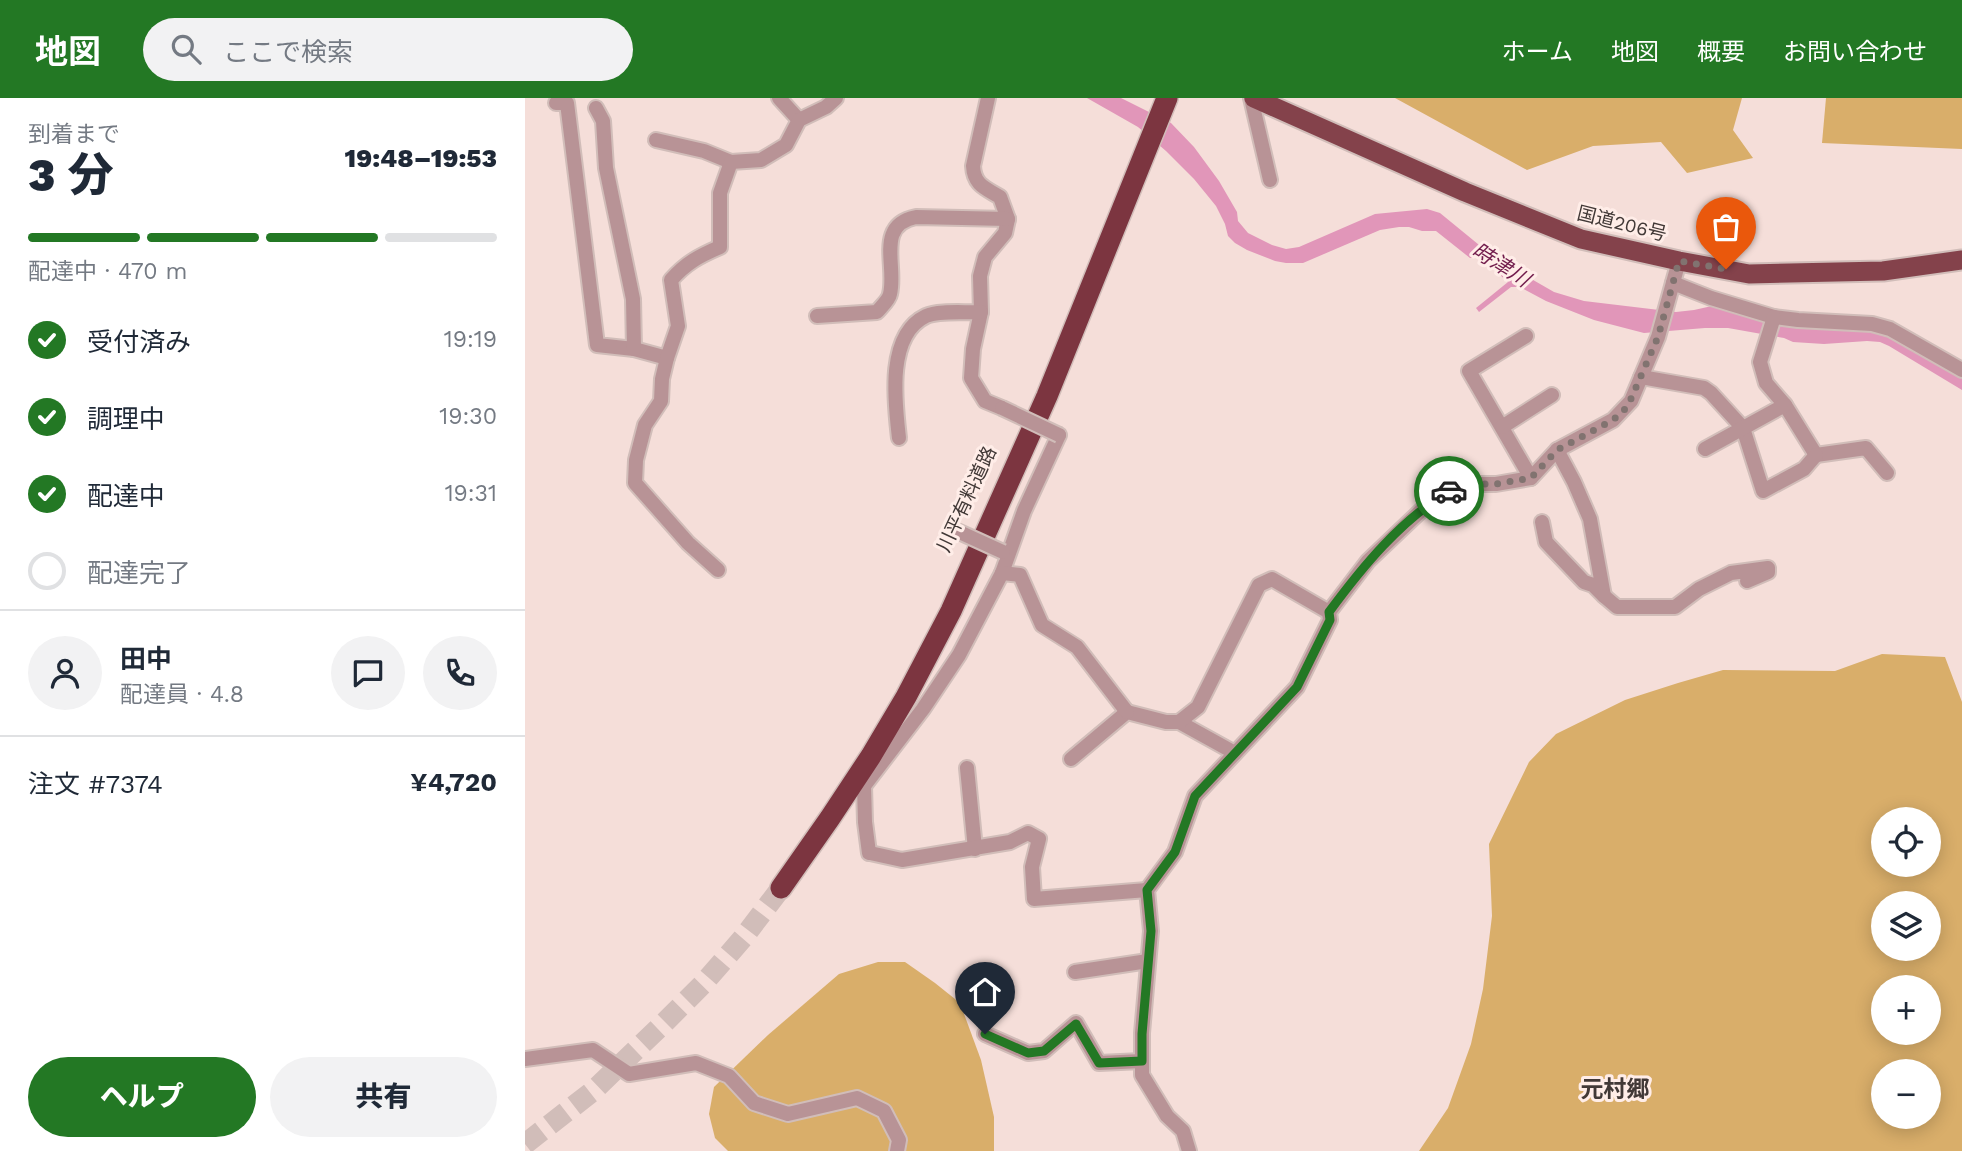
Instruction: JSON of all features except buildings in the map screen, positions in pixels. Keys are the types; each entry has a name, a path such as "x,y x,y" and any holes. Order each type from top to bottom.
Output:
{"highway":[{"name":"国道206号","path":"1252,98 1465,192 1581,239 1749,274 1883,271 1962,260"},
{"name":"川平有料道路","path":"776,887 860,756 894,698 939,611 1037,401 1161,104"}],"street":[{"path":"779,98 800,120"},
{"path":"656,139 705,150 731,162 761,160 786,145 800,120 826,107 836,98"},
{"path":"988,98 973,166 974,177 979,184 1000,197 1008,219 1005,233 985,257 980,276 981,312 973,349 971,378 985,401 1059,435 1024,511 1002,573 960,655 864,786 865,822 870,853 902,860 1010,842 1028,832 1039,839 1033,867 1034,899 1147,890"},
{"path":"1252,98 1270,180"},
{"path":"556,103 567,103 597,345 634,349 667,358"},
{"path":"596,108 604,121 606,168 633,299 634,349"},
{"path":"718,570 688,543 635,483 636,460 645,425 661,401 662,379 678,326 671,279 683,266 720,247 720,193 731,162"},
{"path":"817,316 877,312 890,296 891,242 896,225 902,219 916,216 1008,219"},
{"path":"1189,1151 1183,1131 1167,1116 1142,1075 1142,1061 1151,931 1147,890 1175,852 1195,796 1297,687 1330,620 1329,612 1368,561 1428,504 1462,484 1496,484 1531,478 1557,450 1613,420 1630,401 1658,337 1679,261"},
{"path":"1674,283 1711,298 1774,317 1872,324 1890,329 1962,370"},
{"path":"899,438 895,400 899,348 911,328 926,316 981,312"},
{"path":"1774,317 1760,362 1766,383 1785,405 1816,455"},
{"path":"1526,336 1469,371 1531,478"},
{"path":"1641,377 1704,388 1711,393 1743,428 1763,491 1804,470 1816,455 1865,448 1887,472"},
{"path":"1502,427 1552,395"},
{"path":"1705,449 1785,405"},
{"path":"1557,450 1590,519 1604,596"},
{"path":"1542,522 1545,542 1584,582 1593,585 1617,607 1675,607 1699,589 1731,573 1768,568 1768,572 1747,581"},
{"path":"957,531 1003,552"},
{"path":"1002,573 1020,575 1042,625 1077,647 1127,712 1166,722 1179,722 1235,753"},
{"path":"1179,722 1198,707 1259,584 1272,579 1329,612"},
{"path":"1071,760 1127,712"},
{"path":"967,768 975,849"},
{"path":"1075,972 1148,961"},
{"path":"985,1034 1028,1053 1044,1051 1076,1024 1099,1063 1142,1061"},
{"path":"525,1059 593,1050 629,1074 696,1063 729,1076 754,1103 787,1114 857,1098 884,1111 899,1140 897,1151"}],"shaded area":[{"path":"1395,98 1742,98 1733,130 1753,158 1687,173 1661,142 1593,146 1527,170"},
{"path":"1826,98 1962,98 1962,149 1822,143"},
{"path":"1882,654 1945,657 1962,702 1962,1151 1419,1151 1448,1108 1471,1044 1483,989 1492,916 1489,844 1529,762 1556,734 1625,700 1723,670 1835,671"},
{"path":"878,962 905,962 960,1003 981,1060 994,1117 994,1151 728,1151 715,1138 709,1114 714,1087 768,1035 839,974"}],"water":[{"name":"時津川","path":"1087,98 1121,98 1171,123 1194,147 1219,181 1237,212 1238,221 1248,233 1272,245 1286,249 1299,247 1375,214 1427,209 1440,213 1495,258 1554,292 1584,301 1676,312 1712,306 1798,325 1871,329 1892,336 1962,374 1962,390 1880,342 1793,342 1728,328 1644,333 1594,320 1546,301 1520,287 1511,287 1479,312 1476,308 1508,282 1481,258 1470,258 1436,231 1409,227 1380,230 1303,263 1275,261 1235,243 1228,236 1216,206 1166,151 1138,127"}],"tunnel":[{"path":"525,1144 593,1091 665,1022 743,938 781,888"}],"way so far":[{"path":"1449,491 1462,484 1496,484 1531,478 1557,450 1613,420 1630,401 1658,337 1679,261 1726,269"}],"district":[{"name":"元村郷","path":"1615,1089"}],"route":[{"path":"985,1034 1028,1053 1044,1051 1076,1024 1099,1063 1142,1061 1151,931 1147,890 1175,852 1195,796 1297,687 1330,620 1329,612 1368,561 1428,504 1449,491"}]}
